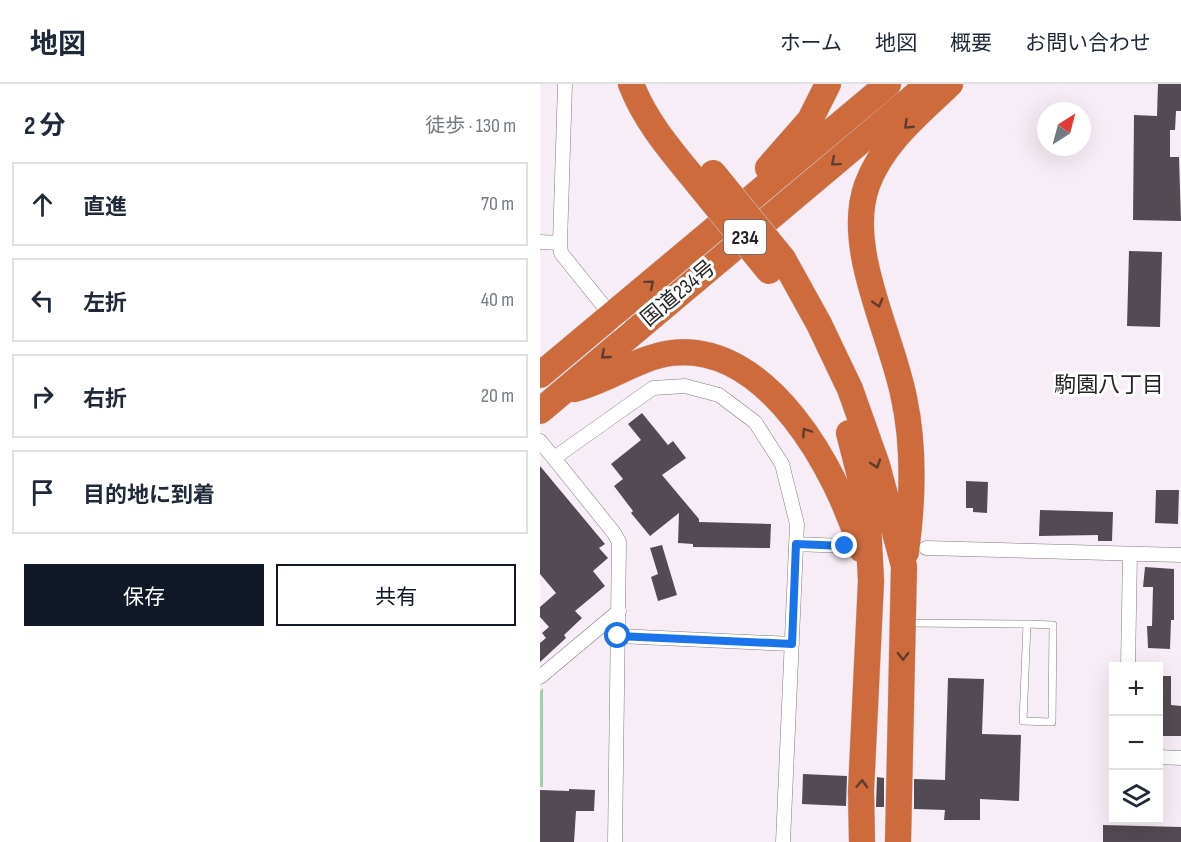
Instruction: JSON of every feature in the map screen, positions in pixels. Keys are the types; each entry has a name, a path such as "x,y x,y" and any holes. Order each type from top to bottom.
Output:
{"highway":[{"path":"631,84 646,116 706,179 776,265 819,324 849,389 877,465 904,566"},
{"path":"647,84 669,125 706,179"},
{"path":"733,214 810,120 828,84"},
{"name":"国道234号","path":"540,411 562,392 620,326 733,214 888,84"},
{"name":"国道234号","path":"540,375 620,326 928,84"},
{"path":"898,842 904,566 913,499 911,445 904,397 865,259 860,221 866,187 878,161 892,140 950,84"},
{"path":"776,265 848,430 867,503 871,581 861,791 862,842"},
{"path":"562,392 596,384 645,358 674,352 702,354 729,363 753,378 800,423 819,453 856,532 871,581"}],"street":[{"path":"564,84 561,253 620,326"},
{"path":"540,242 560,243"},
{"path":"554,458 653,388 685,386 719,395 755,422 782,464 797,524 783,842"},
{"path":"540,441 619,542 615,842"},
{"path":"796,544 845,546"},
{"path":"926,548 1181,555"},
{"path":"1128,662 1130,554"},
{"path":"540,676 619,611"},
{"path":"618,636 792,644"},
{"path":"1163,757 1181,758"}],"lane":[{"path":"904,623 1027,624 1053,625 1052,722 1023,721 1027,624"}],"green space":[{"path":"543,688 543,787 540,787 540,691"}],"building":[{"path":"1158,84 1181,84 1181,111 1176,111 1175,130 1170,130 1170,157 1179,157 1181,221 1133,220 1134,115 1157,116"},
{"path":"1129,251 1162,252 1160,327 1127,326"},
{"path":"642,413 668,445 673,441 686,458 662,475 699,519 699,522 771,524 770,548 693,547 693,544 678,543 679,513 650,536 631,513 633,511 614,486 623,479 611,464 641,440 628,424"},
{"path":"540,466 605,544 599,548 608,558 593,571 605,586 575,611 582,618 564,635 566,638 540,662 540,643 546,638 542,633 549,627 540,617 540,607 556,593 540,574"},
{"path":"966,481 988,482 987,513 973,512 973,508 966,508"},
{"path":"1156,490 1179,490 1178,524 1155,523"},
{"path":"1040,510 1113,512 1112,541 1098,541 1098,535 1039,536"},
{"path":"662,545 677,595 658,601 651,577 658,574 650,548"},
{"path":"1145,567 1174,569 1174,620 1171,620 1170,649 1148,648 1147,626 1152,626 1153,587 1143,587"},
{"path":"1163,676 1171,676 1171,705 1181,706 1181,736 1163,736"},
{"path":"948,678 984,679 982,734 1021,735 1019,801 980,799 980,820 944,820 945,810 914,809 914,779 945,780"},
{"path":"803,774 847,776 846,806 802,804"},
{"path":"877,777 884,778 884,807 876,807"},
{"path":"569,789 595,790 594,811 576,811 574,842 540,842 540,790 569,791"},
{"path":"1103,825 1181,827 1181,842 1103,842"}],"district":[{"name":"駒園八丁目","path":"1109,384"}],"route":[{"path":"618,636 792,644 796,544 845,546"}]}
